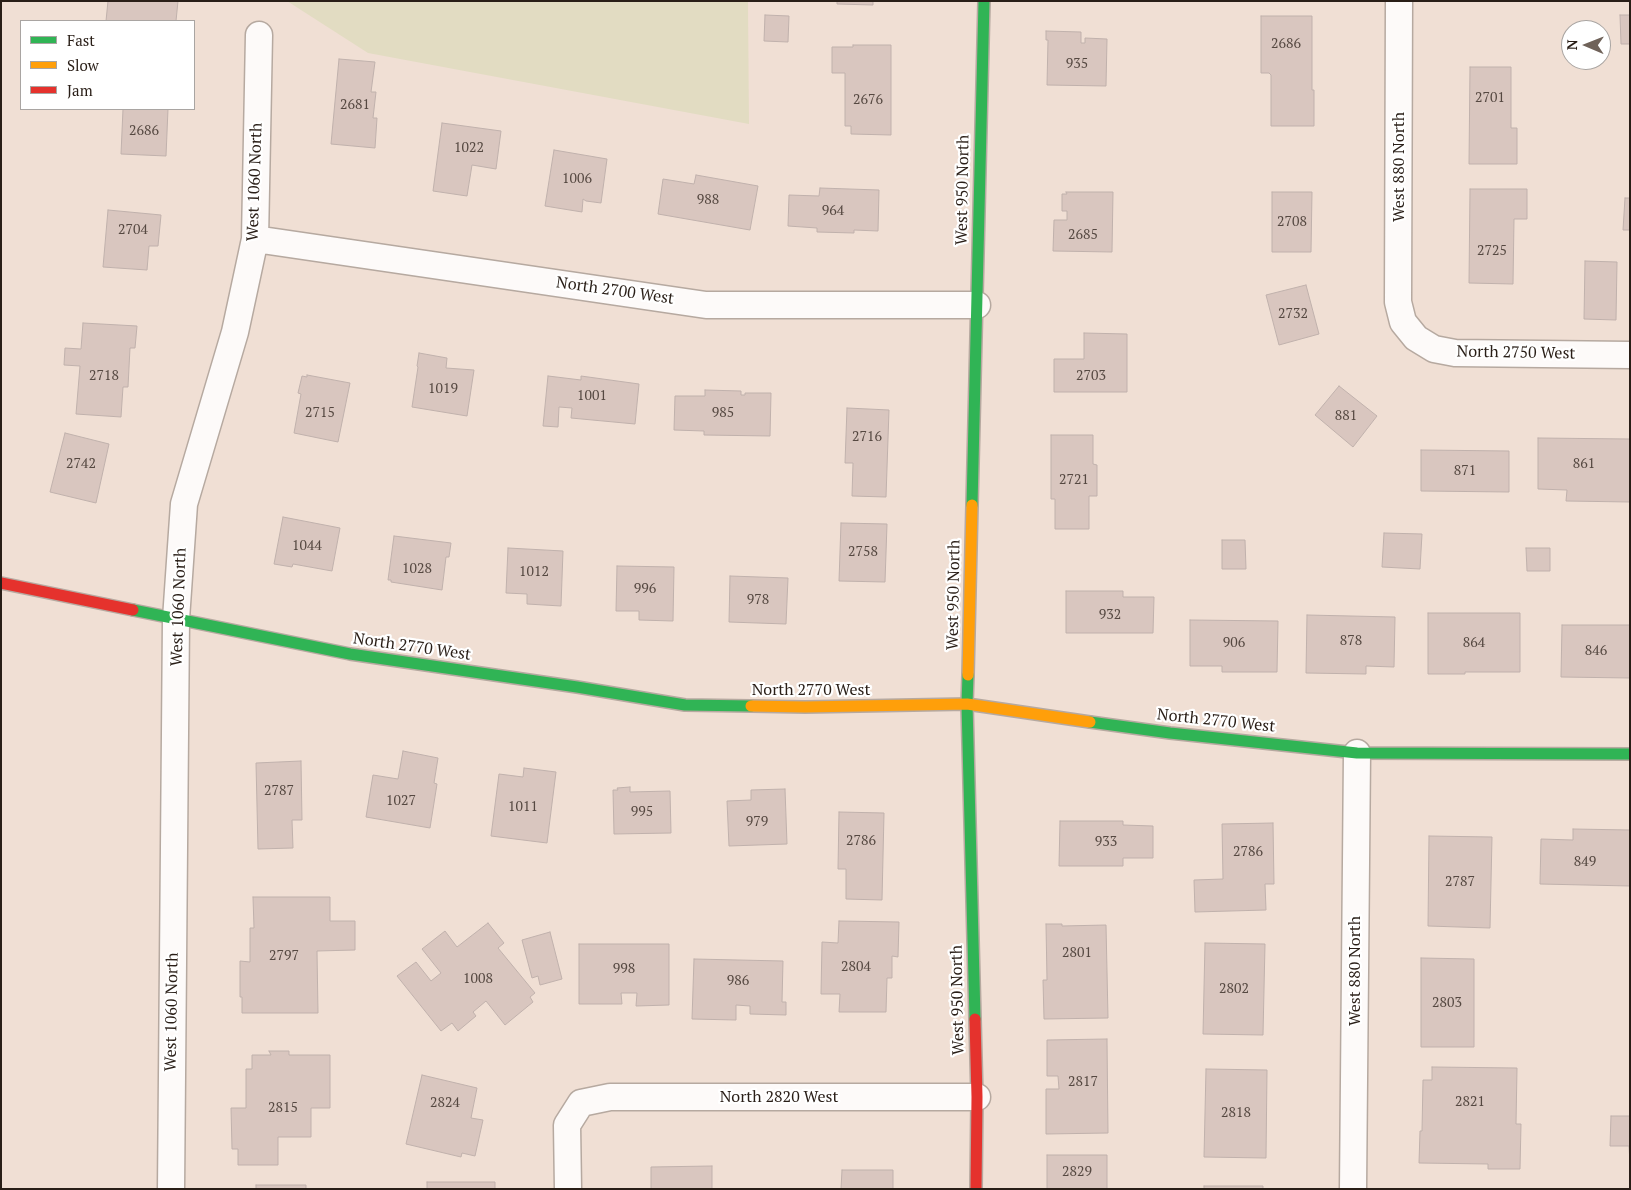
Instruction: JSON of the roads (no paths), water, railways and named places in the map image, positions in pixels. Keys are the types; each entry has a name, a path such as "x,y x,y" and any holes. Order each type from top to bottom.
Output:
{"street":[{"name":"West 950 North","path":"976,1189 977,1097 967,704 984,1"},
{"name":"West 880 North","path":"1400,1 1398,302 1403,322 1409,330"},
{"name":"West 1060 North","path":"170,1189 176,619 184,504 235,332 255,239 259,35"},
{"name":"North 2700 West","path":"255,239 706,304 977,305"},
{"name":"North 2750 West","path":"1409,330 1416,338 1434,349 1455,353 1630,355"},
{"name":"North 2770 West","path":"1,583 350,654 577,687 685,705 805,707 967,704 1170,733 1357,753 1630,754"},
{"name":"West 880 North","path":"1353,1189 1357,753"},
{"name":"North 2820 West","path":"568,1189 567,1125 581,1103 610,1097 977,1097"}]}
